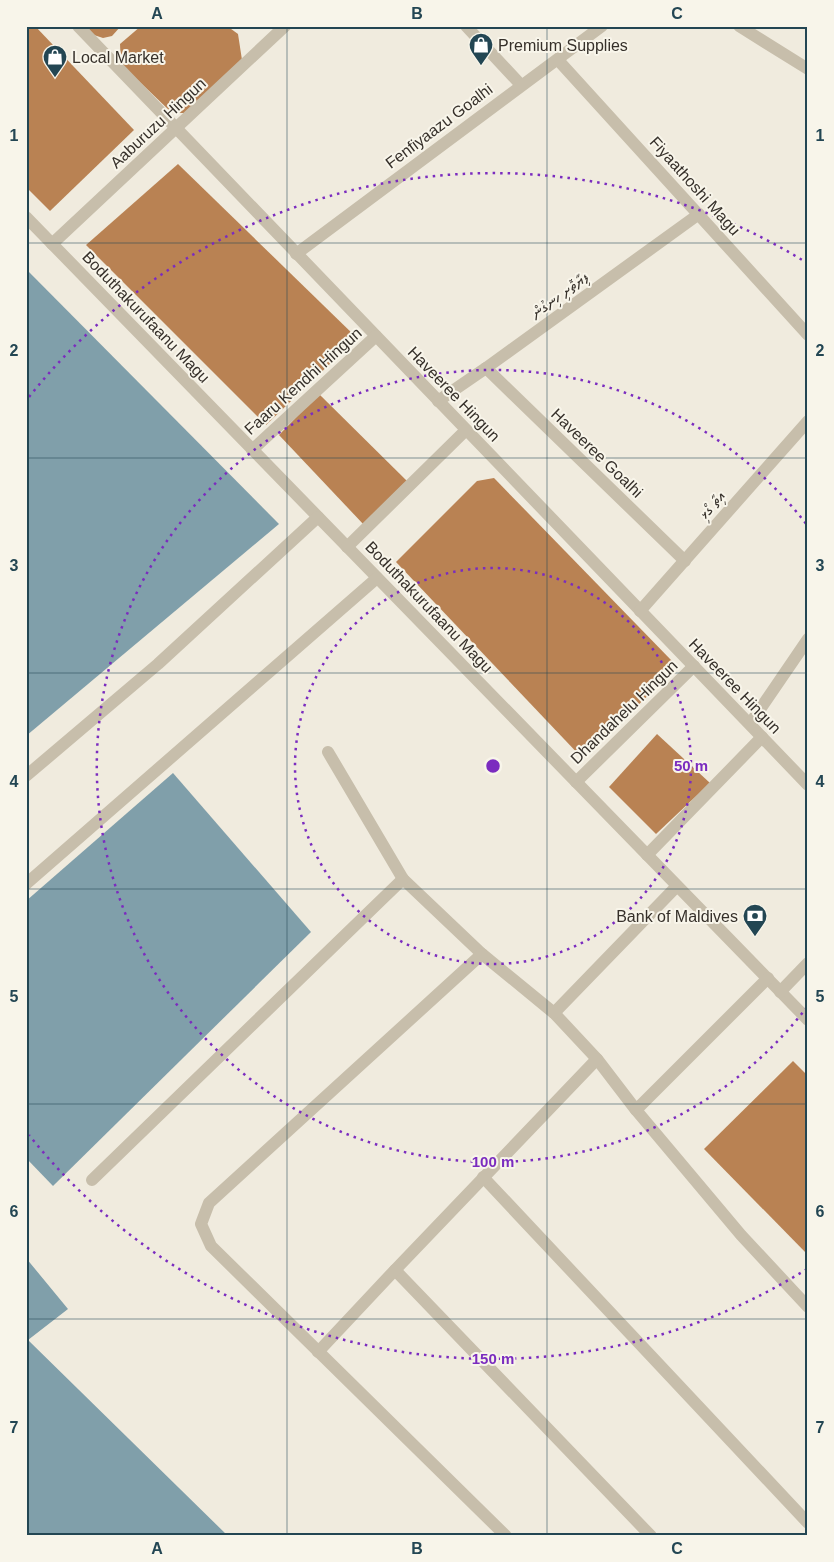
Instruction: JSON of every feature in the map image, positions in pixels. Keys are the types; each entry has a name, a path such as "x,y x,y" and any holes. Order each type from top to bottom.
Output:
{"street":[{"name":"Haveeree Hingun","path":"78,26 808,784"},
{"name":"Aaburuzu Hingun","path":"52,244 285,26"},
{"path":"466,26 521,85"},
{"name":"Fenfiyaazu Goalhi","path":"296,254 602,26"},
{"path":"739,26 808,69"},
{"name":"Fiyaathoshi Magu","path":"558,60 808,335"},
{"name":"ފިޔާތޮށި ހިނގުން","path":"438,400 486,368 699,214"},
{"name":"Boduthakurufaanu Magu","path":"26,217 808,1020"},
{"name":"Faaru Kendhi Hingun","path":"252,450 376,336"},
{"name":"Haveeree Goalhi","path":"486,368 685,561"},
{"name":"އިތާ ގޯޅި","path":"640,611 808,420"},
{"path":"347,547 466,430"},
{"path":"26,776 158,664 318,517"},
{"path":"26,884 377,578"},
{"path":"750,724 808,639"},
{"name":"Dhandahelu Hingun","path":"576,782 694,666"},
{"path":"647,855 762,737"},
{"path":"328,752 403,879 482,954 554,1013 597,1059 636,1110 741,1235 808,1308"},
{"path":"92,1180 403,879"},
{"path":"554,1013 677,886"},
{"path":"482,954 209,1203 201,1224 211,1246 506,1536"},
{"path":"780,992 808,963"},
{"path":"636,1110 768,978"},
{"path":"318,1352 597,1059"},
{"path":"484,1177 808,1523"},
{"path":"395,1270 646,1534"}],"water":[{"path":"26,269 279,524 26,736"},
{"path":"173,773 311,932 53,1186 26,1158 26,901"},
{"path":"26,1258 68,1309 28,1340 228,1536 26,1536"}],"building":[{"name":"Local Market","path":"26,26 35,26 134,130 50,211 26,187"},
{"path":"86,26 121,26 112,36 103,38 94,35"},
{"path":"141,26 227,26 238,34 242,60 186,113 172,113 121,64 120,44"},
{"path":"178,164 357,338 266,425 86,245"},
{"path":"319,394 408,482 365,526 279,435"},
{"path":"494,478 672,661 672,672 583,759 396,562 477,481"},
{"path":"657,734 710,783 656,834 609,787"},
{"path":"793,1061 808,1076 808,1255 704,1149"}],"place":[{"name":"Premium Supplies","path":"481,66"},
{"name":"Local Market","path":"55,78"},
{"name":"Bank of Maldives","path":"755,937"}]}
